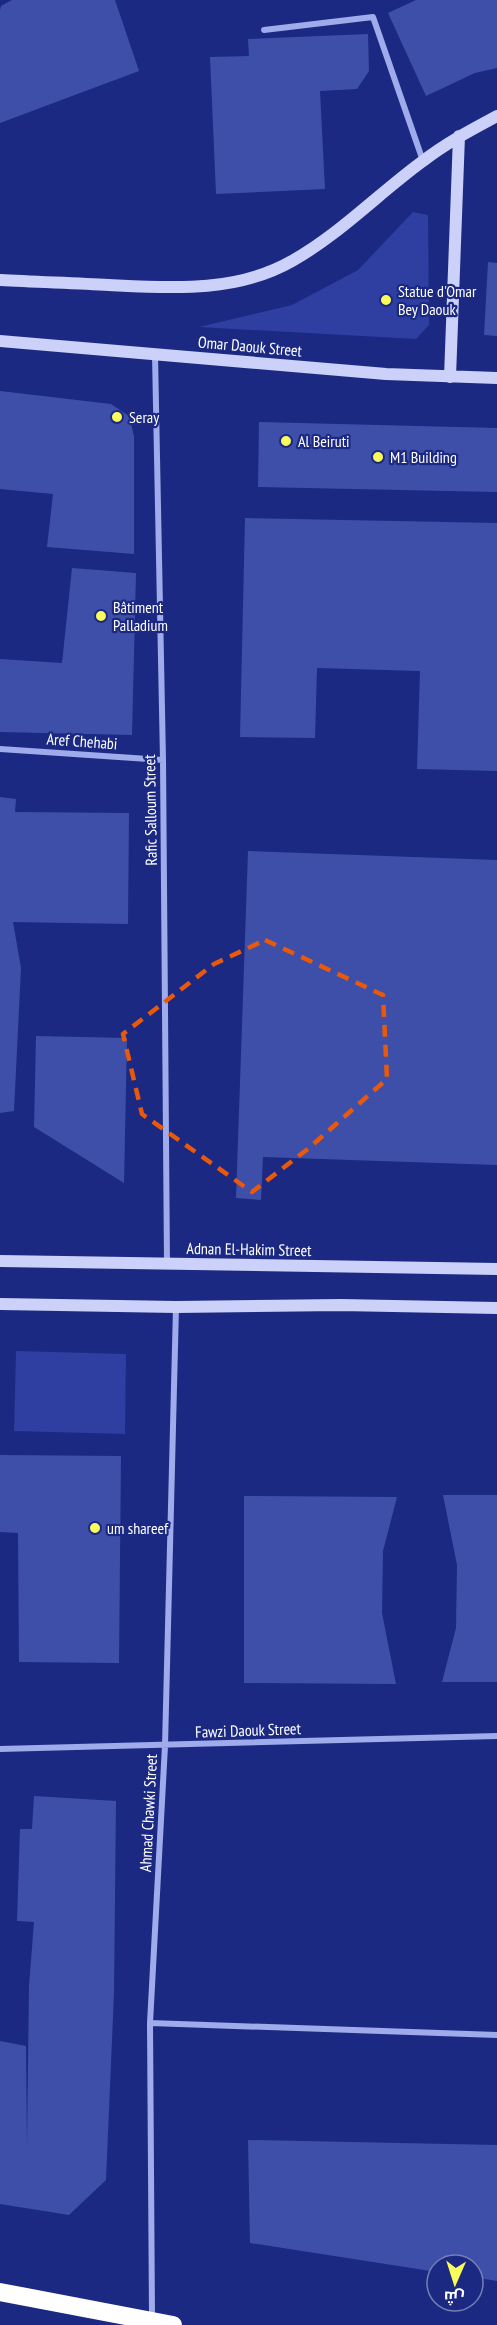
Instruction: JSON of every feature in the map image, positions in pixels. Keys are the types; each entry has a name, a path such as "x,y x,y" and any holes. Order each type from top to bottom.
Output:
{"highway":[{"path":"0,2292 173,2325"}],"street":[{"path":"264,30 373,17 423,160"},
{"path":"0,280 155,288 226,284 256,276 291,261 319,243 423,160 459,136 497,116"},
{"path":"450,377 459,136"},
{"name":"Omar Daouk Street","path":"0,341 450,377 497,378"},
{"name":"Rafic Salloum Street","path":"155,355 163,760 167,1265"},
{"name":"Aref Chehabi","path":"0,749 163,760"},
{"name":"Adnan El-Hakim Street","path":"0,1261 497,1269"},
{"path":"0,1304 497,1308"},
{"name":"Ahmad Chawki Street","path":"152,2321 150,2023 165,1746 176,1307"},
{"name":"Fawzi Daouk Street","path":"0,1749 497,1736"},
{"path":"150,2023 497,2035"}],"highlighted area":[{"path":"265,940 383,995 387,1079 309,1148 252,1192 142,1114 123,1034 214,964"}],"shaded area":[{"path":"413,212 428,215 429,325 416,339 199,327 292,305 358,270"},
{"path":"16,1351 126,1354 125,1434 14,1431"}],"building":[{"path":"12,0 115,0 139,71 0,123 0,10 1,6"},
{"path":"416,0 497,0 497,68 475,73 426,96 388,13"},
{"path":"368,34 369,71 357,89 320,91 325,189 216,194 210,57 249,56 248,39"},
{"path":"488,262 497,263 497,336 484,335"},
{"path":"0,391 111,404 129,416 134,436 134,554 47,547 53,494 0,489"},
{"name":"M1 Building","path":"259,422 497,428 497,492 258,487"},
{"path":"245,518 497,523 497,771 417,769 420,671 317,668 315,738 240,737"},
{"name":"Bâtiment Palladium","path":"72,568 136,573 132,735 0,732 0,659 62,663"},
{"path":"0,797 16,799 15,812 129,813 128,924 13,922 21,968 14,1111 0,1113"},
{"path":"248,851 497,860 497,1165 263,1157 261,1200 236,1198"},
{"path":"36,1036 127,1038 124,1183 34,1127"},
{"path":"0,1455 121,1456 119,1663 19,1662 18,1533 0,1532"},
{"path":"443,1495 497,1495 497,1682 442,1682 456,1628 457,1565"},
{"path":"244,1496 397,1497 383,1551 382,1613 396,1684 244,1683"},
{"path":"34,1796 116,1801 114,1993 106,2180 69,2215 0,2204 0,2041 26,2046 27,2147 29,1986 34,1922 17,1921 20,1829 32,1829"},
{"path":"248,2140 497,2145 497,2281 485,2279 485,2253 425,2253 425,2270 250,2243"}],"place":[{"name":"Statue d'Omar Bey Daouk","path":"386,300"},
{"name":"Seray","path":"117,417"},
{"name":"Al Beiruti","path":"286,441"},
{"name":"M1 Building","path":"378,457"},
{"name":"Bâtiment Palladium","path":"101,616"},
{"name":"um shareef","path":"95,1528"}]}
